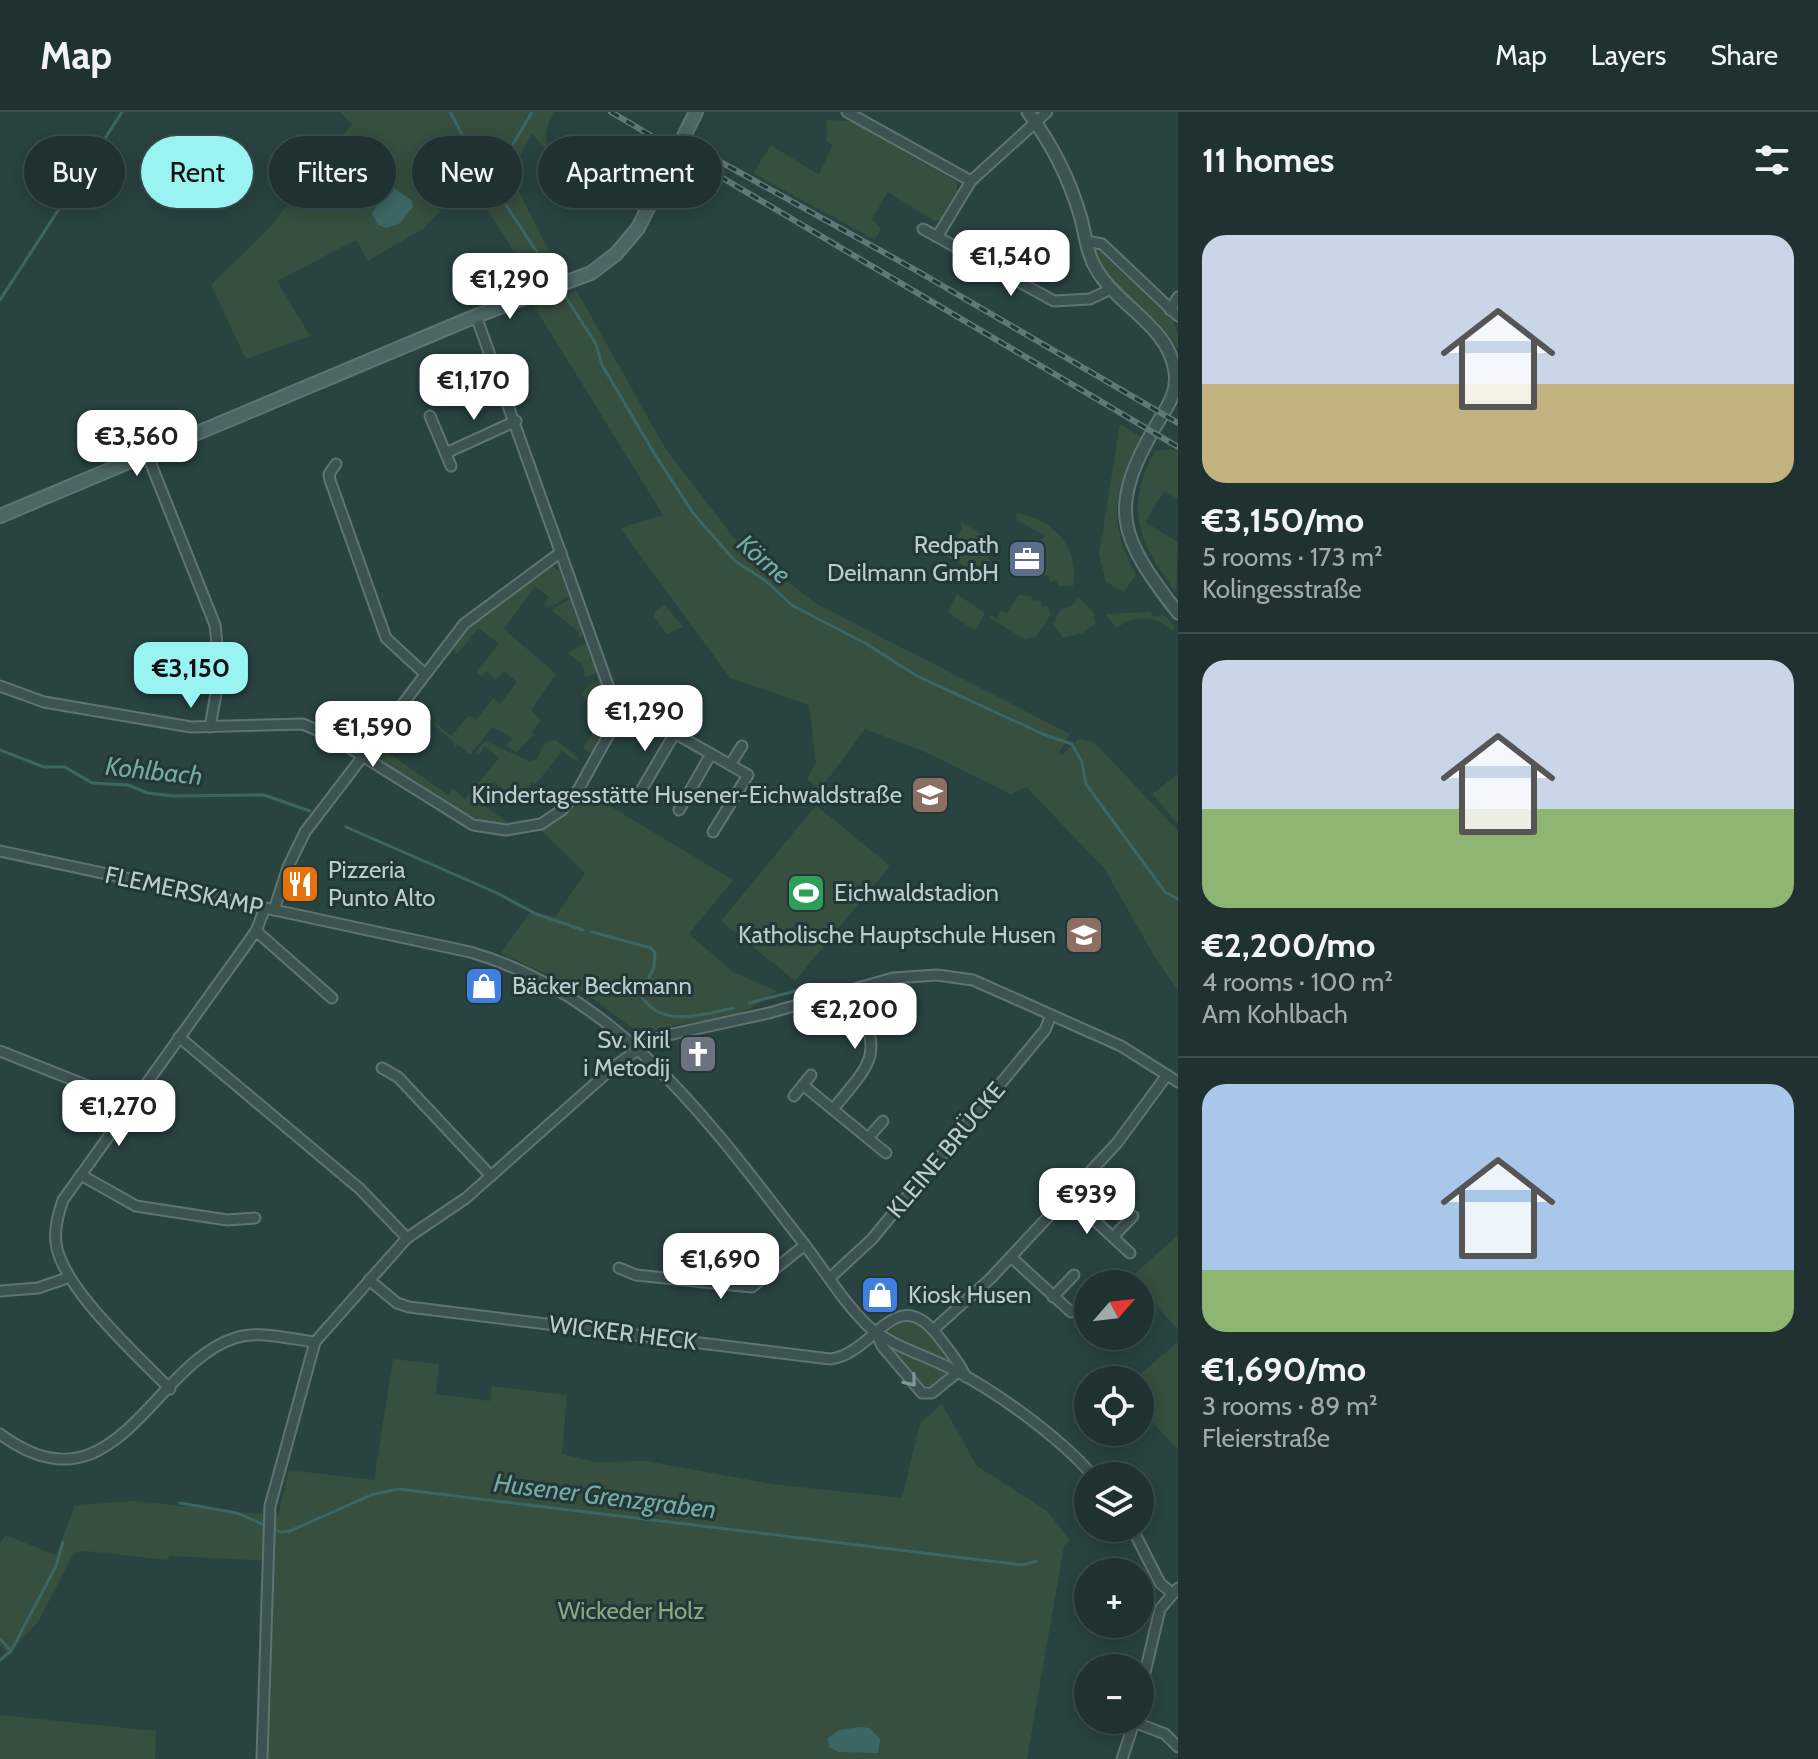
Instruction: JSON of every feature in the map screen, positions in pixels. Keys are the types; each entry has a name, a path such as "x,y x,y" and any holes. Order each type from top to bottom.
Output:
{"main road":[{"path":"0,516 476,316 572,283 608,261 638,228 696,112"}],"street":[{"path":"847,112 971,181"},
{"path":"937,237 971,181 1032,117 1047,112"},
{"path":"1032,117 1065,177 1090,259 1111,289 1163,340 1177,381 1172,398 1132,470 1126,493 1125,517 1130,543 1141,564 1178,613"},
{"path":"923,229 1054,301 1097,297 1111,289"},
{"path":"1086,241 1102,244 1174,313 1178,297"},
{"path":"0,686 44,702 210,727 303,724 473,825 506,830 528,828 552,818 577,792 619,716 476,316"},
{"path":"430,416 451,466"},
{"path":"446,453 516,421"},
{"path":"147,454 215,625 220,671 210,727"},
{"path":"336,464 329,474 330,480 386,638 425,674"},
{"path":"170,1389 67,1278 59,1257 56,1229 63,1200 256,931 298,844 361,757 470,618 561,552"},
{"path":"619,716 641,714 748,775 713,832"},
{"path":"642,789 675,733"},
{"path":"730,765 742,746"},
{"path":"679,810 711,754"},
{"name":"FLEMERSKAMP","path":"0,851 407,937 495,960 583,1003 621,1031 714,1128 876,1332 882,1346 922,1393 932,1393 962,1374"},
{"path":"256,931 332,998"},
{"path":"262,1759 269,1519 315,1342 407,1238 491,1176 546,1124 638,1049 668,1035 735,1022 893,978 957,976 1121,1046 1178,1082"},
{"path":"833,1109 871,1060 870,1034 858,988"},
{"name":"KLEINE BRÜCKE","path":"831,1277 872,1239 1045,1030 1051,1015"},
{"path":"179,1037 360,1189 407,1238"},
{"path":"0,1051 131,1103"},
{"path":"382,1068 398,1077 491,1176"},
{"path":"794,1096 811,1075"},
{"path":"876,1332 898,1317 911,1314 925,1320 933,1330 961,1308 1133,1125 1167,1075"},
{"path":"803,1085 886,1153"},
{"path":"868,1138 883,1121"},
{"path":"81,1175 136,1206 227,1220 255,1218"},
{"path":"1068,1196 1130,1253"},
{"path":"1113,1237 1133,1216"},
{"path":"619,1268 636,1275 752,1287 805,1245"},
{"path":"1011,1257 1071,1312"},
{"path":"1053,1297 1074,1275"},
{"path":"0,1291 29,1290 67,1278"},
{"name":"WICKER HECK","path":"369,1280 397,1303 409,1307 830,1359 843,1356 876,1332"},
{"name":"FLEMERSKAMP","path":"933,1330 962,1374"},
{"name":"FLEMERSKAMP","path":"876,1332 962,1374 1045,1430 1078,1462"},
{"path":"0,1434 25,1450 47,1457 81,1456 114,1442 219,1345 253,1334 315,1342"},
{"path":"1139,1542 1160,1583 1175,1590 1160,1609 1148,1654"},
{"path":"1154,1729 1165,1734 1178,1747"},
{"path":"1122,1759 1130,1734"}],"green space":[{"path":"340,112 554,112 546,136 538,136 538,141 532,134 522,152 522,136 412,136 412,208 437,208 440,211 423,229 368,261 356,240 277,281 310,336 246,359 211,285 285,208 396,208 396,136 342,136 352,124"},
{"path":"826,120 852,121 957,182 957,192 940,220 934,221 888,192 872,219 881,229 875,240 753,173 771,145 819,175 832,145 827,141"},
{"path":"522,198 558,268 533,281 486,208 522,208"},
{"path":"1096,248 1173,321 1178,334 1178,350 1160,324 1118,288 1095,254"},
{"path":"577,291 665,448 741,547 817,604 1070,734 1059,753 1062,755 1078,739 1094,742 1178,831 1178,991 1104,868 1026,787 1011,794 925,752 865,729 820,790 807,779 816,763 809,705 730,678 620,528 663,515 534,306"},
{"path":"1120,424 1141,437 1125,472 1118,506 1121,539 1136,574 1124,592 1106,582 1099,554"},
{"path":"1172,449 1178,452 1178,499 1164,491 1145,522 1178,542 1176,592 1145,541 1138,508 1145,471 1155,451"},
{"path":"1015,513 1041,521 1061,537 1073,559 1073,586 1059,586 1057,580 1050,582 1048,575 1042,576 1034,566 1044,548 1038,544 1045,536 1017,520"},
{"path":"961,522 1001,545 997,553 989,553 988,564 980,566 976,573 946,556 962,528"},
{"path":"554,567 561,572 569,596 548,608 544,604 549,597 535,586 504,629 556,674 531,710 541,720 532,732 534,735 516,753 507,746 512,738 492,727 470,755 457,744 453,749 454,742 434,725 444,714 437,724 451,736 469,715 476,720 493,698 500,704 517,682 504,671 496,680 487,671 482,677 476,672 499,644 479,628 458,653 463,658 452,649 472,622 545,569"},
{"path":"957,594 985,613 975,631 948,612"},
{"path":"1018,595 1031,596 1033,601 1040,600 1042,607 1048,605 1051,615 1036,637 1025,639 989,618 990,615 997,619 1001,610 1007,613"},
{"path":"1078,597 1093,612 1096,623 1082,633 1063,638 1053,624 1061,609 1072,606"},
{"path":"570,599 584,636 578,638 579,632 551,610"},
{"path":"665,605 683,627 667,634 654,617 655,611"},
{"path":"1151,612 1152,616 1164,615 1175,627 1172,631 1159,622 1145,618 1131,620 1117,628 1105,614"},
{"path":"586,643 597,673 585,677 583,665 568,653"},
{"path":"600,681 609,716 591,754 583,748 605,715 581,695 589,685"},
{"path":"398,721 418,737 415,740 401,728 386,751 448,795 453,789 465,799 499,758 485,746 479,754 476,752 485,741 529,761 537,759 545,742 556,740 578,758 576,761 562,751 536,784 532,782 517,800 493,781 477,801 509,823 491,822 457,810 378,759 376,749"},
{"path":"1178,774 1178,824 1152,794"},
{"path":"585,791 733,880 689,934 733,972 777,991 739,1013 665,1027 641,1035 587,994 501,953 531,911 555,917 585,873 541,830 561,819"},
{"name":"Eichwaldstadion","path":"816,805 890,866 795,981 721,921"},
{"path":"1178,1235 1178,1330 1154,1303 1154,1270 1139,1270"},
{"path":"905,1319 919,1322 949,1362 888,1332"},
{"path":"1178,1342 1178,1450 1154,1424 1154,1366 1150,1366"},
{"path":"889,1344 948,1372 932,1386 921,1385"},
{"name":"Wickeder Holz","path":"393,1359 439,1364 436,1394 490,1401 492,1386 567,1395 562,1454 596,1462 646,1461 772,1484 902,1498 920,1423 942,1404 977,1466 1047,1511 1070,1540 1064,1546 1027,1759 265,1759 270,1561 170,1556 167,1560 85,1551 74,1553 38,1622 8,1654 0,1645 0,1544 5,1535 56,1555 75,1505 135,1501 278,1516 289,1470 374,1480"},
{"path":"0,1715 156,1731 155,1759 0,1759"}],"water":[{"path":"396,189 412,201 412,208 399,224 386,228 378,225 372,214 375,208 396,208"},
{"path":"870,1728 880,1739 878,1753 839,1752 829,1747 828,1738 839,1730"}],"waterway":[{"path":"0,300 122,112"},
{"name":"Körne","path":"450,112 475,158 556,281"},
{"path":"518,136 532,112"},
{"name":"Körne","path":"560,288 596,344 602,365 654,453 693,513 735,561 766,581 793,606 865,643 917,676 1045,735 1072,744 1082,762 1086,784 1165,892 1178,899"},
{"name":"Kohlbach","path":"0,750 44,767 65,767 92,783 128,785 148,793 173,796 264,795 310,811"},
{"name":"Kohlbach","path":"346,827 497,893 536,914 583,930"},
{"name":"Kohlbach","path":"592,932 651,948 655,953 654,968 640,994 648,1005 659,1012 682,1017 733,1008"},
{"name":"Kohlbach","path":"749,1003 803,989"},
{"name":"Husener Grenzgraben","path":"180,1503 237,1513 280,1532 290,1531 371,1495 398,1489 1022,1565 1036,1561"},
{"name":"Husener Grenzgraben","path":"0,1660 11,1651 56,1566 63,1542"},
{"path":"0,1639 11,1651"}],"railway":[{"path":"611,112 1178,447"},
{"path":"722,163 919,272 1178,423"}],"place":[{"name":"Redpath Deilmann GmbH","path":"1027,559"},
{"name":"Kindertagesstätte Husener-Eichwaldstraße","path":"930,795"},
{"name":"Pizzeria Punto Alto","path":"300,884"},
{"name":"Eichwaldstadion","path":"806,893"},
{"name":"Katholische Hauptschule Husen","path":"1084,935"},
{"name":"Bäcker Beckmann","path":"484,986"},
{"name":"Sv. Kiril i Metodij","path":"698,1054"},
{"name":"Kiosk Husen","path":"880,1295"}]}
